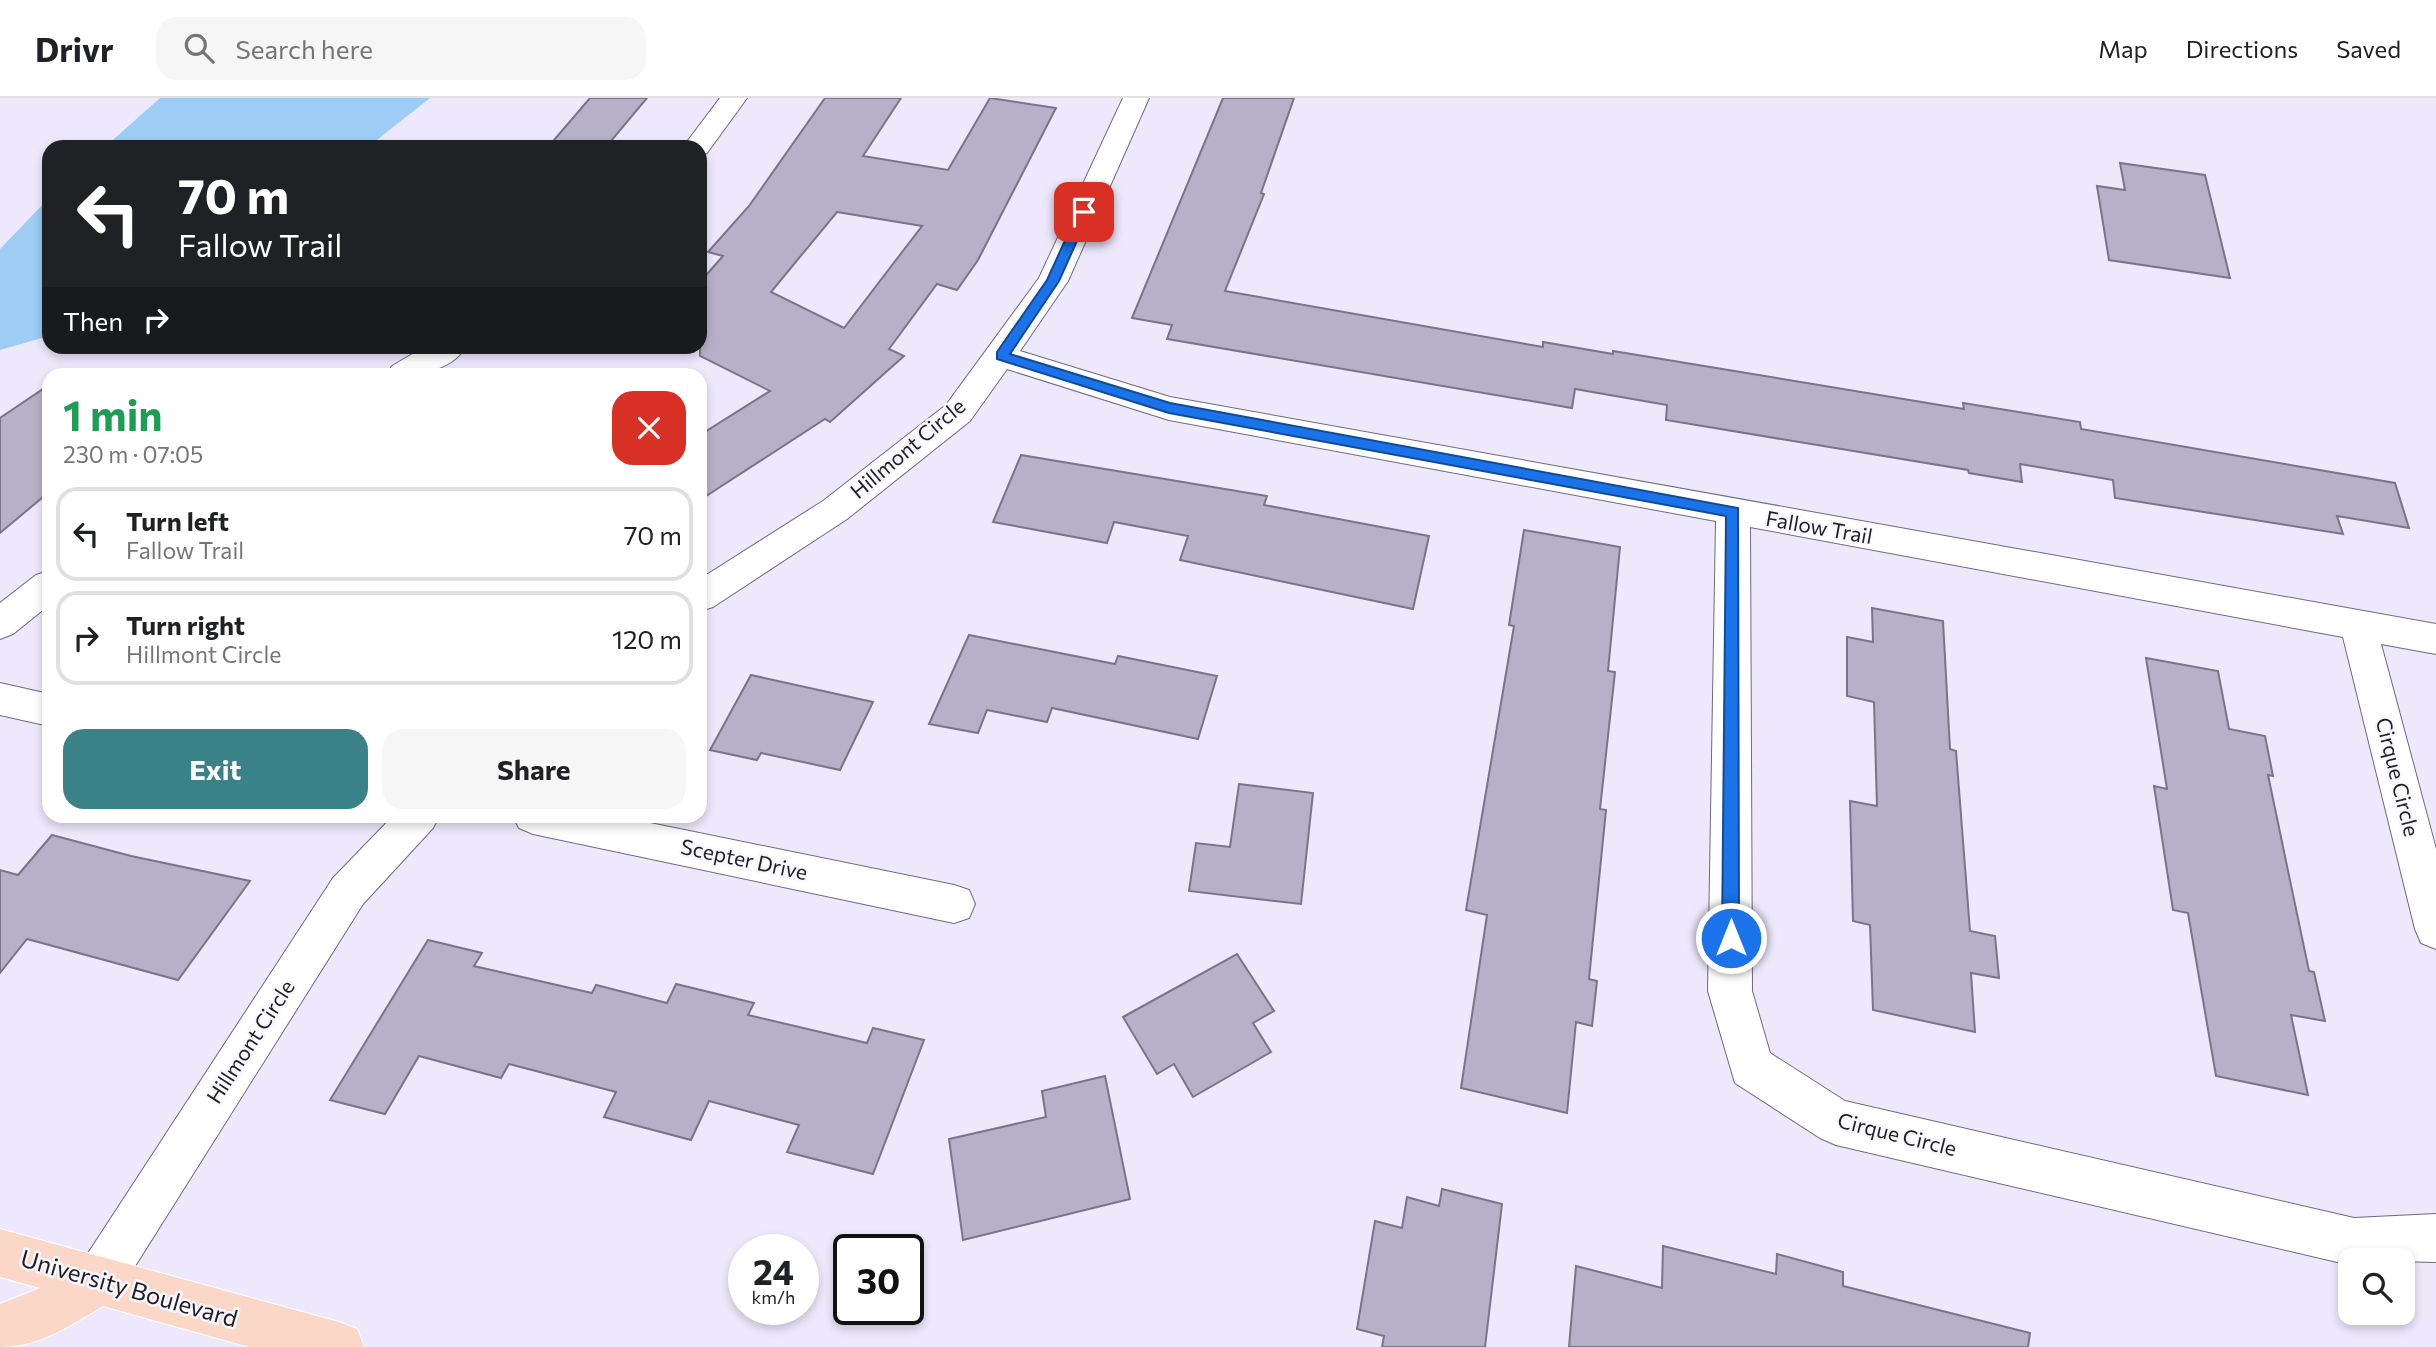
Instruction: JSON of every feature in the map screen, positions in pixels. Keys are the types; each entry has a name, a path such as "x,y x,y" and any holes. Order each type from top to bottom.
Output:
{"main road":[{"name":"University Boulevard","path":"0,1253 339,1347"},
{"path":"0,1329 44,1314 98,1281"}],"street":[{"path":"702,140 734,98"},
{"name":"Hillmont Circle","path":"707,592 835,510 958,413 1002,356 1053,281 1136,98"},
{"path":"412,368 437,354"},
{"name":"Fallow Trail","path":"1002,356 1169,408 2436,639"},
{"name":"Cirque Circle","path":"1733,512 1730,991 1751,1066 1836,1122 2354,1242 2436,1238"},
{"path":"0,624 42,591"},
{"name":"Cirque Circle","path":"2358,625 2436,929"},
{"path":"0,699 42,708"},
{"name":"Hillmont Circle","path":"98,1281 348,891 412,823"},
{"name":"Scepter Drive","path":"566,823 954,904"}],"water":[{"path":"160,98 430,98 377,140 113,140"},
{"path":"42,205 42,338 0,350 0,249"}],"building":[{"path":"590,98 647,98 612,140 554,140"},
{"path":"825,98 901,98 863,156 948,170 990,98 1056,108 978,260 957,290 937,284 889,349 904,356 830,422 825,419 707,495 707,431 770,391 700,356 707,354 707,274 723,256 708,252 749,206","holes":["837,212 922,226 844,328 771,292"]},
{"path":"1223,98 1294,98 1261,193 1264,194 1225,291 1543,347 1543,342 1613,354 1613,351 1964,409 1963,403 2080,422 2081,429 2395,483 2409,528 2337,516 2343,534 2115,498 2113,480 2020,464 2022,482 1969,473 1968,470 1666,420 1667,405 1575,389 1572,408 1167,339 1172,325 1132,318"},
{"path":"2120,163 2205,175 2230,278 2109,260 2097,186 2125,190"},
{"path":"42,390 42,498 0,533 0,418"},
{"path":"1021,455 1267,496 1264,505 1429,536 1413,609 1180,560 1188,536 1114,522 1107,543 993,522"},
{"path":"1524,530 1620,547 1608,671 1615,672 1600,809 1606,810 1589,979 1597,981 1592,1026 1576,1022 1567,1113 1461,1088 1487,915 1466,910 1514,626 1509,625"},
{"path":"1872,608 1943,621 1950,749 1956,751 1970,931 1995,936 1999,978 1971,973 1975,1032 1873,1010 1870,925 1853,921 1850,801 1877,806 1874,702 1847,696 1847,637 1873,642"},
{"path":"969,635 1115,664 1118,656 1217,676 1198,739 1052,708 1047,722 987,710 978,733 929,724"},
{"path":"2146,658 2218,671 2229,729 2265,736 2273,776 2268,775 2309,971 2314,972 2325,1021 2291,1015 2308,1095 2216,1076 2188,913 2173,910 2154,786 2167,789"},
{"path":"751,675 873,702 840,770 761,753 757,760 710,750"},
{"path":"1239,784 1313,793 1301,904 1189,891 1196,843 1230,847"},
{"path":"52,835 131,856 250,881 178,980 27,939 0,973 0,870 18,875"},
{"path":"428,940 482,953 474,966 592,993 596,985 667,1003 676,984 754,1003 748,1015 867,1043 873,1028 924,1040 873,1174 787,1152 799,1125 709,1101 691,1140 604,1117 616,1092 509,1064 501,1078 419,1056 385,1114 330,1100"},
{"path":"1237,954 1274,1011 1253,1023 1271,1052 1193,1097 1174,1064 1157,1074 1123,1017"},
{"path":"1105,1076 1130,1199 963,1240 949,1139 1046,1117 1042,1091"},
{"path":"1442,1189 1502,1204 1485,1347 1382,1347 1384,1336 1357,1329 1375,1221 1402,1228 1407,1197 1439,1206"},
{"path":"1663,1246 1776,1274 1777,1254 1843,1272 1843,1286 2030,1333 2028,1347 1569,1347 1576,1266 1662,1288"}],"route":[{"path":"1084,212 1053,281 1002,356 1169,408 1733,512 1731,938"}]}
